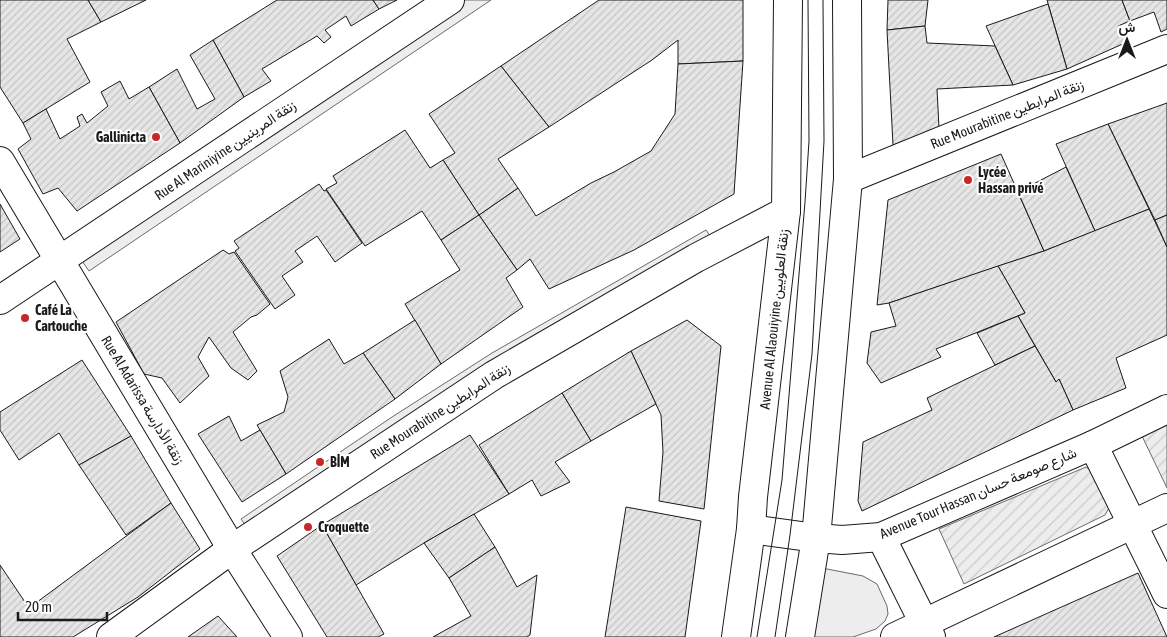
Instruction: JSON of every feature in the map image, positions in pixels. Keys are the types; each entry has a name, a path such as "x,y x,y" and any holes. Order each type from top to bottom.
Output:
{"street":[{"name":"Rue Al Mariniyine زنقة المرينيين","path":"0,300 450,0"},
{"name":"Avenue Al Alaouiyine زنقة العلويين","path":"736,637 751,530 753,497 786,211 788,0"},
{"path":"800,637 816,538 848,179 847,0"},
{"name":"Rue Mourabitine زنقة المرابطين","path":"848,179 1167,49"},
{"name":"Rue Al Adarissa زنقة الأدارسة","path":"0,161 232,549 288,637"},
{"name":"Rue Mourabitine زنقة المرابطين","path":"111,637 232,549 494,375 696,258 786,211"},
{"name":"Avenue Tour Hassan شارع صومعة حسان","path":"751,530 842,540 881,537 1093,445 1167,409"},
{"path":"1093,445 1167,594"},
{"path":"895,637 927,630 1132,524 1167,508"},
{"path":"881,537 927,630"}],"shaded area":[{"path":"465,0 491,0 89,271 82,261"},
{"path":"706,230 713,240 249,530 241,519 392,417 492,353"},
{"path":"1167,423 1167,488 1141,434"},
{"path":"1086,467 1093,472 1110,506 1105,515 964,584 939,529"},
{"path":"822,568 863,576 877,584 887,606 888,614 885,621 876,629 853,637 811,637"}],"building":[{"path":"0,0 88,0 101,22 67,39 90,82 23,123 0,87"},
{"path":"88,0 146,0 101,22"},
{"path":"277,0 373,0 379,9 351,26 346,16 325,30 331,37 324,43 317,36 262,69 271,81 244,97 213,40"},
{"path":"373,0 397,0 379,9"},
{"path":"599,0 743,0 743,61 678,64 678,40 652,60 549,127 501,66"},
{"path":"888,0 928,0 925,26 887,30"},
{"path":"1047,0 1122,0 1130,21 1118,26 1127,42 1067,69"},
{"path":"1122,0 1167,0 1167,29 1161,32 1154,12 1130,21"},
{"path":"1048,4 1067,69 1013,85 986,26"},
{"path":"925,26 927,43 995,46 1013,85 937,89 939,128 893,145 887,30"},
{"path":"213,40 244,97 180,143 149,87 177,69 197,109 215,99 190,55"},
{"path":"743,61 734,194 634,250 549,289 530,259 517,270 479,215 518,188 536,216 591,183 651,151 675,114 678,64"},
{"path":"501,66 549,127 498,159 518,188 479,215 443,160 455,153 429,114"},
{"path":"120,81 129,99 149,87 180,143 77,211 58,188 43,194 18,149 31,139 23,123 46,109 60,139 80,126 77,117 82,114 87,123 108,106 101,92"},
{"path":"1167,103 1167,215 1155,220 1108,124"},
{"path":"1108,124 1149,209 1095,231 1056,144"},
{"path":"405,130 430,168 443,160 479,215 441,240 422,211 365,246 326,189 337,183 333,176"},
{"path":"1001,154 1044,251 889,303 877,305 888,200"},
{"path":"1066,167 1095,231 1044,251 1018,192"},
{"path":"319,184 324,191 326,190 362,243 335,262 317,236 295,251 303,262 282,276 295,295 275,309 235,251 239,248 234,241"},
{"path":"0,204 20,239 0,252"},
{"path":"1149,209 1167,247 1167,335 1116,358 1126,388 1073,410 1059,379 1056,382 1018,316 1025,313 998,266 1044,251"},
{"path":"479,215 517,270 506,278 523,307 441,364 405,304 460,270 441,240"},
{"path":"1167,215 1167,247 1155,220"},
{"path":"223,250 229,254 234,252 270,304 233,332 257,371 248,380 231,368 209,337 198,357 209,376 180,403 162,378 144,374 116,322"},
{"path":"998,266 1025,313 936,349 941,357 881,383 867,363 871,332 896,326 889,303"},
{"path":"1018,316 1035,346 995,365 977,333"},
{"path":"415,320 441,364 395,399 363,353"},
{"path":"687,320 721,346 704,509 659,501 663,452 661,415 631,351"},
{"path":"329,339 344,364 363,353 395,399 286,474 257,425 284,412 288,397 280,371"},
{"path":"1035,346 1056,382 1059,379 1073,410 862,511 858,501 863,442 932,410 927,398"},
{"path":"631,351 656,404 591,441 562,393"},
{"path":"82,360 131,436 79,465 59,433 19,460 0,430 0,412"},
{"path":"562,393 591,441 555,462 570,482 541,496 532,480 509,494 479,445"},
{"path":"229,416 241,441 260,430 286,474 242,502 198,434"},
{"path":"470,435 509,494 356,585 322,525"},
{"path":"131,436 171,503 126,535 79,465"},
{"path":"171,503 200,549 138,597 73,637 0,637 0,565 29,608"},
{"path":"626,507 701,521 685,637 605,637"},
{"path":"474,514 495,547 449,578 424,543"},
{"path":"322,525 384,634 378,637 327,637 277,556"},
{"path":"495,547 517,587 537,575 530,635 527,637 433,637 471,616 449,578"},
{"path":"1138,573 1167,637 994,637"},
{"path":"218,616 237,637 188,637"}],"tram line":[{"path":"757,637 782,480 805,202 809,141 808,0"},
{"path":"775,637 790,535 812,354 824,141 823,0"}],"place":[{"name":"Gallinicta","path":"156,137"},
{"name":"Lycée Hassan privé","path":"968,180"},
{"name":"Café La Cartouche","path":"25,318"},
{"name":"BİM","path":"320,462"},
{"name":"Croquette","path":"308,527"}]}
